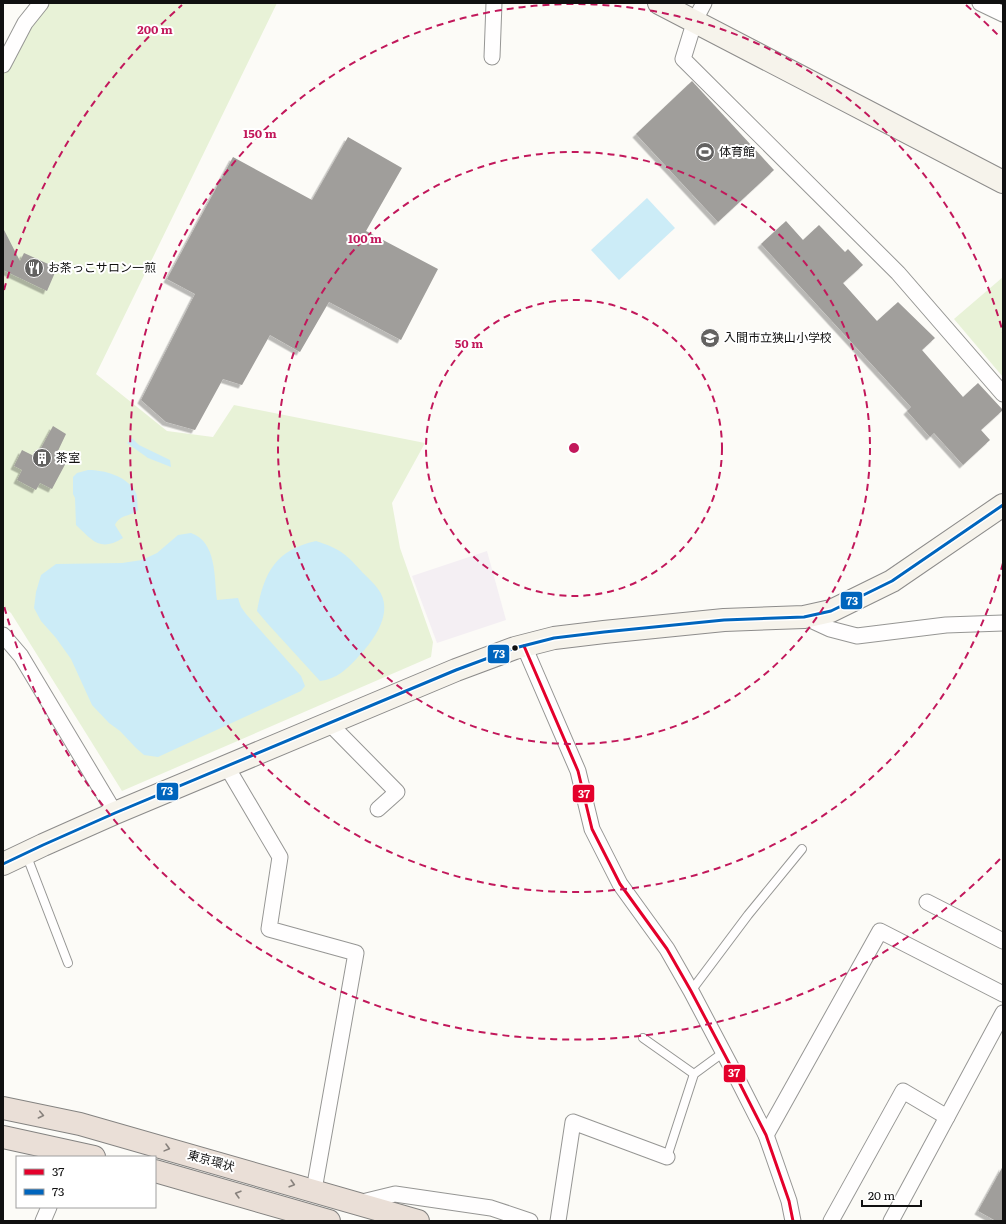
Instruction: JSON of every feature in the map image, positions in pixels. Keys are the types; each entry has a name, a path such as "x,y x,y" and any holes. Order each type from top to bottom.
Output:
{"highway":[{"name":"東京環状","path":"3,1108 80,1124 418,1221"},
{"path":"3,1138 70,1155 82,1156"},
{"name":"東京環状","path":"156,1171 329,1221"}],"street":[{"path":"3,65 26,23 41,3"},
{"path":"492,57 494,3"},
{"path":"659,3 699,12 1003,182"},
{"path":"980,3 1003,14"},
{"path":"699,12 683,59 898,273 1003,394"},
{"path":"3,864 115,813 456,670 524,646 554,638 620,630 724,620 804,617 844,605 892,581 1003,505"},
{"path":"804,617 830,629 857,636 946,625 1003,623"},
{"path":"3,635 21,656 115,813"},
{"path":"524,646 578,771 592,829 620,884 667,949 692,990 724,1052 766,1135 789,1201 793,1221"},
{"path":"330,724 397,792 378,808"},
{"path":"227,767 280,857 269,929 356,953 314,1190"},
{"path":"927,902 1003,941"},
{"path":"766,1135 880,931 1003,994"},
{"path":"891,1221 1003,1013"},
{"path":"831,1221 903,1091 947,1117"},
{"path":"558,1221 573,1122 667,1158"},
{"path":"358,1203 395,1194 491,1208 530,1221"},
{"path":"43,1221 49,1208"}],"lane":[{"path":"692,990 748,915 802,849"},
{"path":"26,853 68,963"},
{"path":"643,1038 694,1074"},
{"path":"667,1158 694,1074 724,1052"}],"shaded area":[{"path":"487,551 506,620 437,643 412,576"}],"green space":[{"path":"46,3 277,3 96,374 167,431 213,437 234,405 425,443 392,503 400,548 433,642 431,657 122,791 11,613 3,607 3,74 36,14"},
{"path":"1003,277 1003,377 954,319"}],"water":[{"path":"647,198 675,228 619,280 591,250"},
{"path":"132,438 139,445 170,460 171,467 148,458 127,443"},
{"path":"88,470 101,471 121,478 131,486 136,493 138,510 132,514 122,517 117,521 115,525 123,538 115,542 108,544 97,543 76,525 73,477 77,473"},
{"path":"191,533 206,544 210,552 213,561 217,600 238,598 241,607 246,614 301,676 305,686 301,691 158,757 144,755 92,705 71,659 56,638 41,621 34,608 36,592 41,575 56,564 122,563 142,560 157,553 178,535"},
{"path":"316,541 332,547 352,561 378,589 383,598 384,607 383,616 376,634 364,650 350,666 337,676 320,681 257,611 268,574 274,565 291,550"}],"building":[{"name":"体育館","path":"692,81 774,170 718,222 636,134"},
{"path":"348,137 402,168 366,231 438,269 401,340 329,302 300,352 270,335 242,385 223,379 195,430 166,422 141,400 195,294 167,279 233,157 312,200"},
{"path":"786,221 803,240 819,225 845,252 848,249 863,265 843,283 877,321 898,302 935,338 922,350 963,397 978,383 1003,410 981,430 990,440 963,465 934,433 930,437 907,411 911,407 761,244"},
{"path":"3,228 20,261 24,253 57,268 47,291 3,270"},
{"name":"茶室","path":"53,426 66,434 57,453 68,459 52,489 40,483 36,490 17,480 22,470 14,466 22,450 36,457"},
{"path":"1003,1166 1003,1221 996,1221 978,1211"}],"transit line":[{"name":"73","path":"3,864 115,813 456,670 515,648 554,638 604,632 724,620 804,617 831,611 892,581 1003,505"},
{"name":"37","path":"524,646 578,771 592,829 620,884 667,949 737,1078 766,1135 789,1201 793,1221"}],"place":[{"name":"体育館","path":"705,152"},
{"name":"お茶っこサロン一煎","path":"34,268"},
{"name":"入間市立狭山小学校","path":"710,338"},
{"name":"茶室","path":"42,458"}]}
